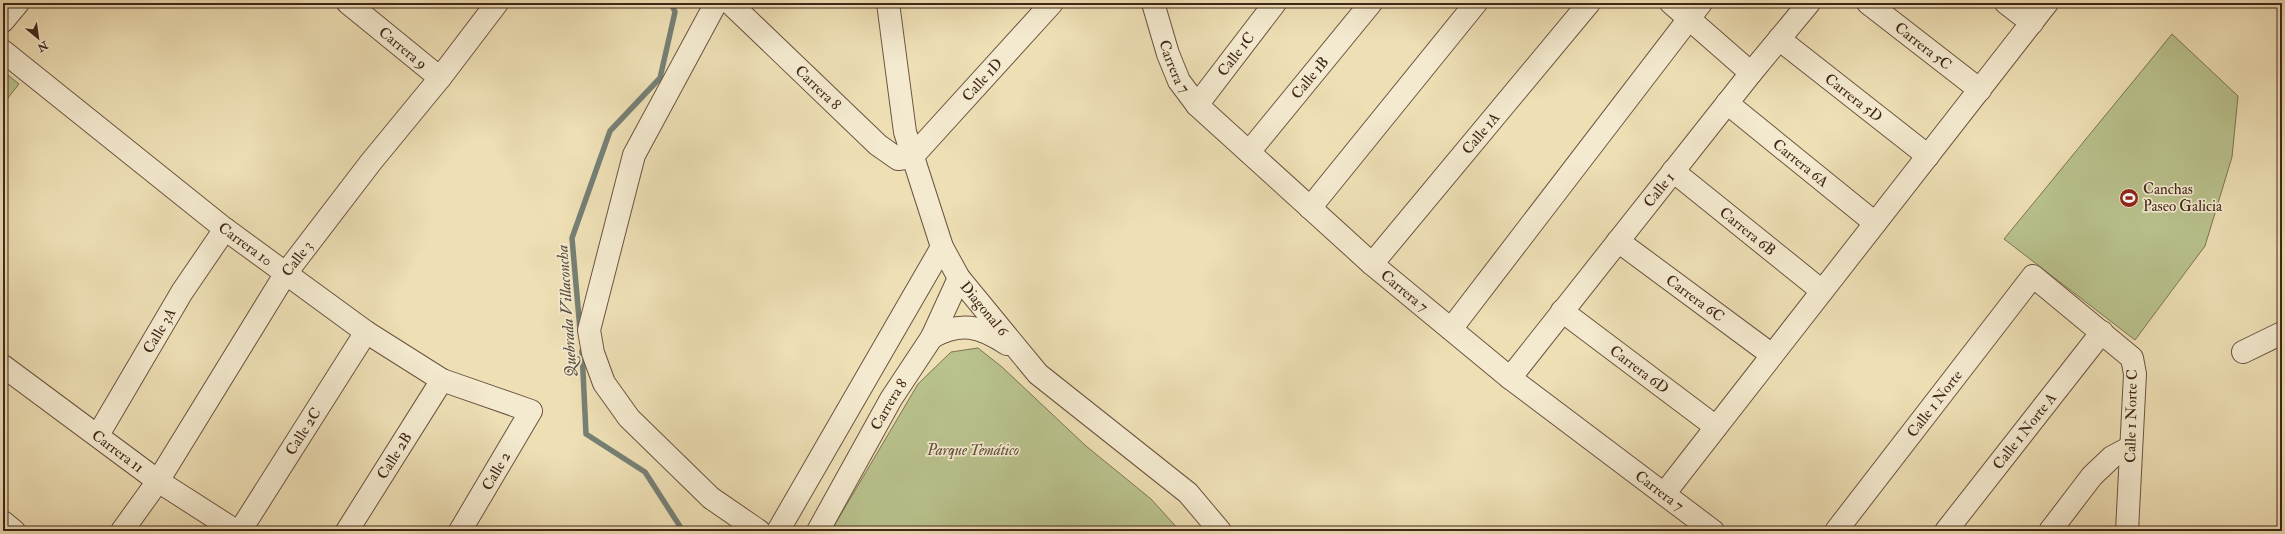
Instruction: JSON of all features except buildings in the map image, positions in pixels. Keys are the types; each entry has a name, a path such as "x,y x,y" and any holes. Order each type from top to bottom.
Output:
{"street":[{"path":"3,21 18,3"},
{"name":"Carrera 9","path":"348,3 440,78"},
{"name":"Calle 3","path":"122,531 158,480 286,273 371,162 440,78 497,3"},
{"path":"716,3 634,155 589,330 593,353 604,383 629,418 711,498 759,531"},
{"name":"Carrera 8","path":"730,3 878,145 898,159 912,157"},
{"name":"Diagonal 6","path":"888,3 905,132 942,247 959,278 1038,374 1188,493 1220,531"},
{"name":"Calle 1D","path":"912,157 1052,3"},
{"name":"Calle 1C","path":"1197,106 1275,3"},
{"name":"Calle 1B","path":"1249,152 1371,3"},
{"path":"1310,208 1476,3"},
{"name":"Calle 1A","path":"1372,264 1588,3"},
{"path":"1670,3 1695,10 1751,74"},
{"name":"Calle 1","path":"1510,378 1727,103 1809,3"},
{"name":"Carrera 5C","path":"1868,3 1980,90"},
{"path":"2006,3 2032,23"},
{"path":"1664,494 2047,3"},
{"name":"Carrera 7","path":"1159,7 1168,54 1179,81 1197,106 1372,264 1510,378 1713,531"},
{"path":"1451,329 1695,10"},
{"name":"Carrera 5D","path":"1780,39 1928,156"},
{"name":"Carrera 10","path":"3,51 225,229 366,332 442,380 531,411"},
{"name":"Carrera 6A","path":"1727,103 1875,223"},
{"name":"Carrera 6B","path":"1673,172 1822,291"},
{"name":"Calle 3A","path":"98,435 182,292 225,229"},
{"name":"Carrera 6C","path":"1618,241 1772,355"},
{"path":"778,531 942,247"},
{"name":"Calle 1 Norte C","path":"2033,276 2132,358 2135,374 2127,531"},
{"name":"Calle 1 Norte","path":"1836,531 2033,276"},
{"name":"Carrera 8","path":"818,531 891,399 932,337 959,278"},
{"name":"Carrera 6D","path":"1562,311 1716,427"},
{"path":"932,337 953,328 978,328 989,332 1018,351"},
{"name":"Calle 2C","path":"240,531 366,332"},
{"name":"Calle 1 Norte A","path":"1946,531 2102,332"},
{"path":"2243,352 2282,333"},
{"name":"Carrera 11","path":"3,366 158,480 236,531"},
{"name":"Calle 2B","path":"347,531 442,380"},
{"name":"Calle 2","path":"460,531 531,411"},
{"path":"2050,531 2092,476 2112,457 2131,447"},
{"path":"3,522 14,531"}],"green space":[{"name":"Canchas Paseo Galicia","path":"2172,34 2238,96 2232,157 2205,246 2135,340 2004,239"},
{"path":"3,71 19,84 3,104"},
{"name":"Parque Temático","path":"978,348 1002,367 1086,446 1151,499 1180,531 831,531 918,384 951,352"}],"waterway":[{"name":"Quebrada Villaconcha","path":"580,330 572,238 610,131 660,78 675,12 671,3"},
{"name":"Quebrada Villaconcha","path":"582,351 586,434 645,472 683,531"}],"place":[{"name":"Canchas Paseo Galicia","path":"2129,198"}]}
